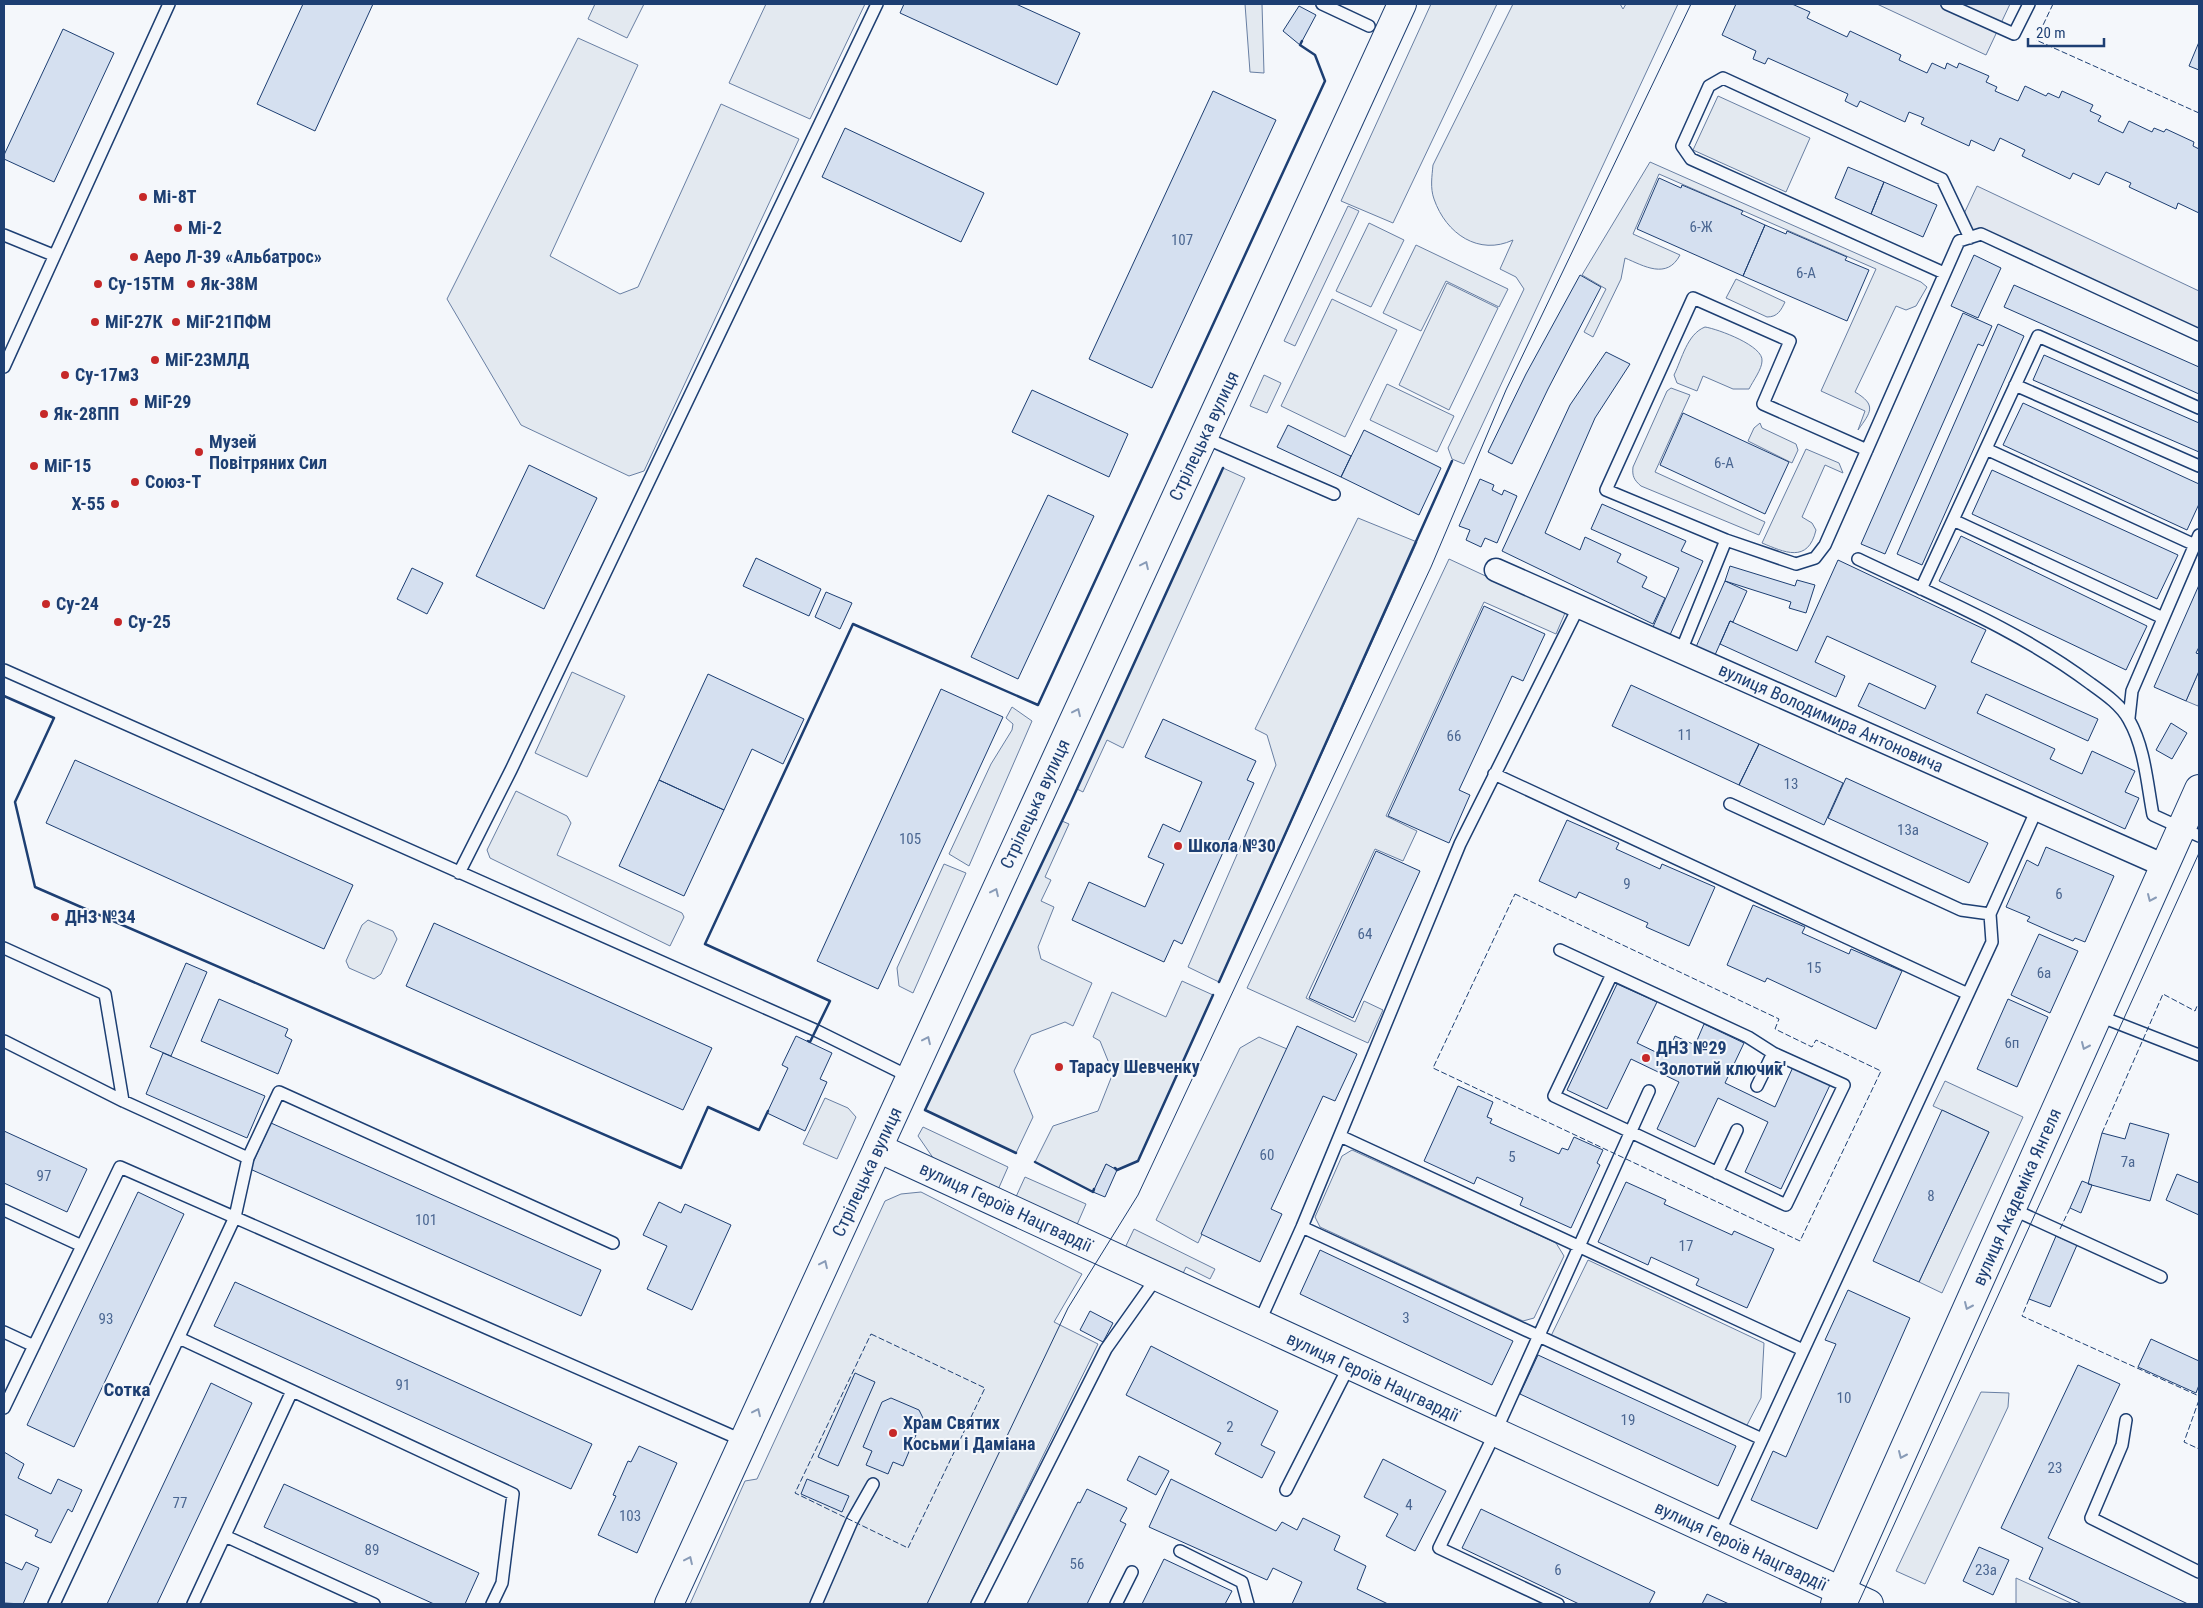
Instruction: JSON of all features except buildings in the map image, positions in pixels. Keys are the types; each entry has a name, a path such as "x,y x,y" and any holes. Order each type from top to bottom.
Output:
{"main road":[{"name":"Стрілецька вулиця","path":"669,1604 1402,4"},
{"name":"вулиця Академіка Янгеля","path":"1838,1598 2165,866 2191,832 2199,789"},
{"name":"вулиця Героїв Нацгвардії","path":"878,1148 1718,1535 1838,1598 1869,1604"}],"street":[{"name":"вулиця Володимира Антоновича","path":"1496,570 2165,866"}],"lane":[{"path":"4,367 169,4"},
{"path":"459,873 515,761 877,4"},
{"path":"1322,4 1369,26"},
{"path":"1947,4 2014,34 2029,4"},
{"path":"1944,273 1690,159 1682,146 1709,86 1723,78 1942,179 1970,238"},
{"path":"1867,450 1762,404 1790,340 1693,298 1606,490 1726,540 1796,564 1815,558 1825,545 1867,450 1944,273 1959,241 1981,234 2199,335"},
{"path":"4,235 54,255"},
{"path":"1921,589 2038,336 2199,408"},
{"path":"2015,385 2199,466"},
{"path":"1204,437 1334,494"},
{"path":"1986,449 2197,540 2132,691 2128,718"},
{"path":"1953,520 2163,618"},
{"path":"1681,651 1726,540"},
{"path":"1858,559 2008,632 2064,663 2114,701 2128,718 2138,739 2153,815 2191,832"},
{"path":"1258,1324 1302,1227 1460,844 1579,606"},
{"path":"4,670 815,1030 910,1078"},
{"path":"1494,774 1968,994"},
{"path":"1730,804 1961,910 1990,914"},
{"path":"1718,1535 1992,942 1990,914 2037,809"},
{"path":"4,948 105,994 123,1101"},
{"path":"1560,950 1612,974 1748,1037 1773,1053 1844,1085 1786,1205 1554,1096 1612,974"},
{"path":"2099,1016 2199,1055"},
{"path":"4,1041 123,1101 248,1158"},
{"path":"1757,1086 1773,1053"},
{"path":"1558,1604 1439,1548 1495,1433 1649,1090"},
{"path":"54,1604 235,1217 248,1158 279,1092 613,1243"},
{"path":"1717,1173 1737,1130"},
{"path":"1340,1136 1803,1350"},
{"path":"4,1408 120,1167 744,1440"},
{"path":"2012,1209 2161,1277"},
{"path":"4,1210 82,1246"},
{"path":"1302,1227 1762,1439"},
{"path":"977,1604 1106,1349 1157,1277"},
{"path":"4,1332 34,1346"},
{"path":"178,1338 513,1494 502,1583 492,1604"},
{"path":"1286,1490 1349,1366"},
{"path":"193,1604 292,1391"},
{"path":"2126,1420 2122,1445 2091,1518 2199,1572"},
{"path":"816,1604 852,1521 873,1484"},
{"path":"225,1536 374,1604"},
{"path":"1180,1551 1242,1582 1248,1604"},
{"path":"1116,1604 1132,1572"}],"shaded area":[{"path":"595,4 644,4 627,38 588,19"},
{"path":"766,4 865,4 810,119 729,83"},
{"path":"1245,4 1262,4 1264,73 1250,72"},
{"path":"1431,4 1497,4 1393,223 1341,201"},
{"path":"1513,4 1620,4 1623,9 1626,4 1678,4 1464,464 1452,459 1448,448 1524,289 1516,277 1500,269 1513,240 1488,245 1476,243 1465,239 1455,232 1447,222 1439,211 1433,195 1433,165"},
{"path":"1877,4 2010,4 1986,55"},
{"path":"578,38 638,65 550,256 620,294 638,287 721,104 799,139 644,471 629,476 521,425 447,299"},
{"path":"1718,96 1810,138 1786,192 1693,150"},
{"path":"1650,162 1921,282 1927,287 1916,306 1906,310 1896,306 1855,392 1867,401 1870,409 1858,430 1865,411 1821,391 1876,269 1659,174 1633,234 1680,255 1675,263 1662,269 1647,267 1625,258 1621,279 1593,337 1584,332 1606,289 1582,275"},
{"path":"1977,186 2199,291 2199,335 1966,228 1962,218"},
{"path":"1348,206 1359,211 1295,346 1284,341"},
{"path":"1369,223 1404,240 1371,307 1336,291"},
{"path":"1416,245 1508,289 1499,307 1446,281 1421,331 1383,313"},
{"path":"1736,279 1785,302 1774,316 1767,317 1726,298"},
{"path":"1447,283 1498,308 1449,410 1399,385"},
{"path":"1332,299 1397,330 1345,437 1281,406"},
{"path":"1705,327 1739,339 1761,355 1761,368 1749,389 1733,389 1703,376 1697,391 1677,383 1674,375 1689,341 1699,330"},
{"path":"1264,375 1281,383 1267,413 1250,406"},
{"path":"1387,384 1454,416 1437,452 1370,420"},
{"path":"1671,388 1690,395 1655,472 1765,522 1759,535 1641,486 1635,480 1633,467 1667,391"},
{"path":"1760,423 1762,428 1796,444 1798,450 1792,463 1748,441 1754,428"},
{"path":"1806,449 1839,463 1843,473 1825,465 1802,517 1812,523 1816,530 1812,541 1807,548 1801,551 1787,552 1762,543"},
{"path":"1223,468 1245,478 1123,748 1107,740 1083,792 1077,789"},
{"path":"1358,518 1417,542 1219,982 1188,967 1276,765 1267,735 1255,729"},
{"path":"1449,559 1565,613 1556,634 1484,602 1386,816 1417,831 1403,861 1375,849 1306,998 1355,1022 1364,1001 1383,1010 1368,1043 1247,988"},
{"path":"2199,671 2199,702 2198,706 2186,701"},
{"path":"572,672 625,696 587,777 535,753"},
{"path":"1012,707 1032,721 969,866 949,854 991,764 1012,730 1013,724 1006,718"},
{"path":"516,791 567,816 571,823 557,855 682,913 684,917 670,946 490,858 487,850"},
{"path":"1062,821 1069,824 1045,877 1051,880 1041,901 1054,907 1038,947 1041,959 1092,983 1073,1026 1065,1022 1031,1035 1014,1071 1033,1117 1016,1153 925,1110"},
{"path":"944,864 966,873 913,993 899,986 897,968"},
{"path":"368,920 393,931 397,939 381,974 374,979 349,968 346,961 362,925"},
{"path":"1182,981 1213,995 1138,1161 1117,1170 1106,1164 1093,1192 1035,1162 1053,1126 1098,1111 1113,1073 1100,1041 1093,1037 1112,992 1166,1017"},
{"path":"1259,1037 1287,1049 1198,1243 1156,1220 1240,1048"},
{"path":"1945,1081 2023,1117 1942,1293 1919,1282 1989,1132 1933,1106"},
{"path":"825,1098 848,1108 856,1117 837,1159 803,1144"},
{"path":"923,1127 1008,1167 997,1192 938,1165 918,1136"},
{"path":"1352,1150 1556,1243 1564,1256 1534,1318 1523,1321 1320,1227 1315,1217 1342,1156"},
{"path":"1025,1177 1086,1204 1076,1227 1015,1199"},
{"path":"921,1192 1082,1274 1054,1322 1098,1344 970,1604 690,1604 745,1481 757,1479 885,1201 901,1194"},
{"path":"1134,1229 1215,1269 1210,1279 1186,1267 1180,1280 1123,1252"},
{"path":"1588,1260 1764,1343 1761,1398 1746,1427 1551,1336"},
{"path":"1981,1392 2009,1393 2008,1407 1925,1584 1896,1571"},
{"path":"2016,1578 2073,1604 2016,1604"}],"tram line":[{"path":"927,1604 1068,1308 1138,1195 1431,567 1506,390 1691,4"},
{"path":"1858,1604 2199,853"}],"fence":[{"path":"2053,4 2036,40 2199,113"},
{"path":"1515,894 1779,1019 1775,1029 1812,1047 1816,1040 1881,1071 1800,1241 1433,1068 1515,894"},
{"path":"2102,1133 2163,994 2195,1011 2197,1006"},
{"path":"2060,1229 2070,1208"},
{"path":"2029,1299 2022,1316 2199,1396"},
{"path":"871,1334 985,1388 908,1548 795,1493 871,1334"},
{"path":"2199,1400 2184,1442 2199,1449"}],"wall":[{"path":"808,1041 810,1042 830,1001 705,944 853,624 1038,705 1325,81 1315,55 1300,45 1302,41"},
{"path":"1219,982 1452,461"},
{"path":"1016,1153 925,1110 1071,802 1223,468"},
{"path":"4,696 54,718 15,802 35,887 681,1168 708,1107 759,1130 768,1111"},
{"path":"1115,1168 1117,1170 1138,1161 1213,995"},
{"path":"1035,1162 1093,1192 1094,1189"}],"place":[{"name":"Мі-8Т","path":"143,197"},
{"name":"Мі-2","path":"178,228"},
{"name":"Аеро Л-39 «Альбатрос»","path":"134,257"},
{"name":"Су-15ТМ","path":"98,284"},
{"name":"Як-38М","path":"191,284"},
{"name":"МіГ-27К","path":"95,322"},
{"name":"МіГ-21ПФМ","path":"176,322"},
{"name":"МіГ-23МЛД","path":"155,360"},
{"name":"Су-17м3","path":"65,375"},
{"name":"МіГ-29","path":"134,402"},
{"name":"Як-28ПП","path":"44,414"},
{"name":"Музей Повітряних Сил","path":"199,452"},
{"name":"МіГ-15","path":"34,466"},
{"name":"Союз-Т","path":"135,482"},
{"name":"Х-55","path":"115,504"},
{"name":"Су-24","path":"46,604"},
{"name":"Су-25","path":"118,622"},
{"name":"Школа №30","path":"1178,846"},
{"name":"ДНЗ №34","path":"55,917"},
{"name":"ДНЗ №29 'Золотий ключик'","path":"1646,1058"},
{"name":"Тарасу Шевченку","path":"1059,1067"},
{"name":"Храм Святих Косьми і Даміана","path":"893,1433"}],"district":[{"name":"Сотка","path":"127,1389"}]}
